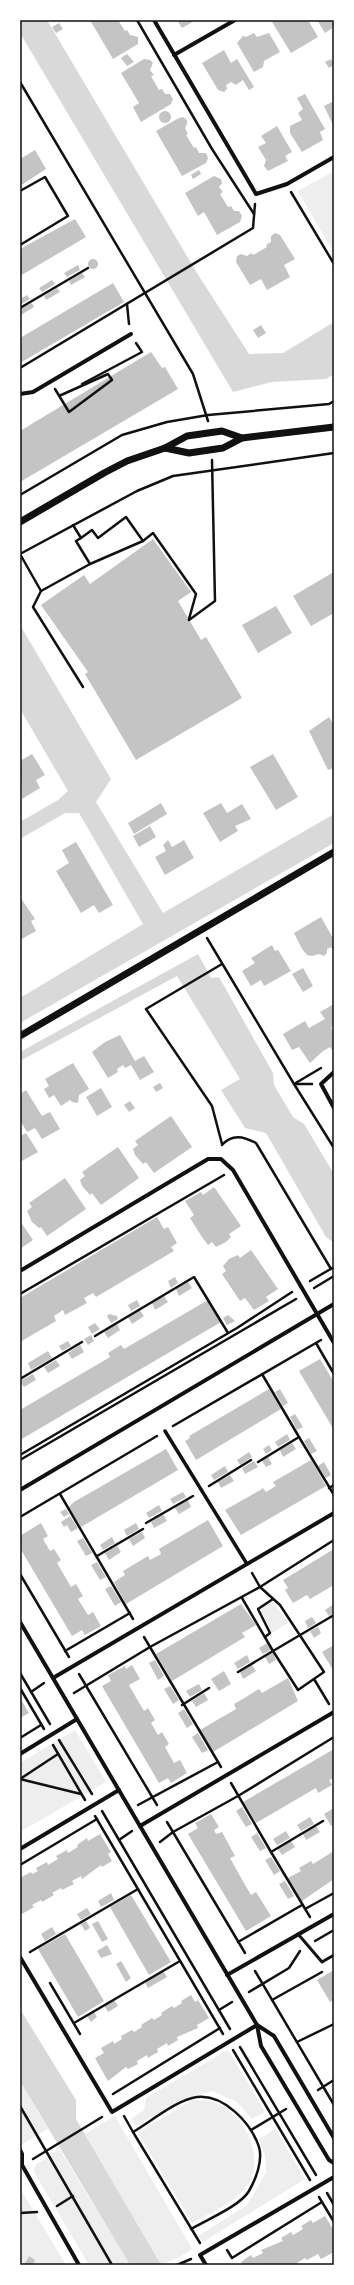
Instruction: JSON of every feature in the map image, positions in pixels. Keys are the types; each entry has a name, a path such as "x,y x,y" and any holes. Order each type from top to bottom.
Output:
{"street":[{"path":"154,20 256,194 287,184 334,157"},
{"path":"174,55 235,20"},
{"path":"20,394 33,392 131,334"},
{"path":"165,448 189,453 222,448 242,438 334,427"},
{"path":"20,522 127,461 165,448 187,436 222,431 242,438"},
{"path":"20,1036 334,852"},
{"path":"334,1072 321,1084 334,1108"},
{"path":"20,1272 208,1159 221,1159 233,1170 318,1313 334,1343"},
{"path":"20,1490 334,1304"},
{"path":"166,1431 247,1564"},
{"path":"53,1678 334,1513"},
{"path":"20,1622 257,2025 261,2046 329,2160 334,2163"},
{"path":"140,1826 334,1712"},
{"path":"20,1754 77,1719"},
{"path":"20,1848 119,1790"},
{"path":"227,1975 334,1914"},
{"path":"20,1957 112,2112 257,2025"},
{"path":"257,2025 274,2036 334,2138"},
{"path":"20,2150 22,2154 21,2166 79,2265"},
{"path":"206,2265 200,2255 334,2177"}],"lane":[{"path":"298,1934 322,1962 334,1955"}],"path":[{"path":"137,20 212,149 254,214"},
{"path":"20,82 193,374 208,415"},
{"path":"20,190 45,177 68,216 20,245"},
{"path":"287,184 334,264"},
{"path":"20,368 163,284 253,228 256,194"},
{"path":"20,308 88,268"},
{"path":"59,396 142,352 131,334 127,304"},
{"path":"108,374 112,380 69,412 59,396 108,374"},
{"path":"41,591 20,554 137,491 173,476 213,469 334,453"},
{"path":"83,686 33,607 41,591 90,564 143,541 153,533 196,594 189,620 215,601 213,469"},
{"path":"90,564 76,542 92,530 98,538 126,517 143,541"},
{"path":"73,525 81,538"},
{"path":"209,941 334,1148"},
{"path":"221,1159 222,1144 212,1106 146,1009 222,964"},
{"path":"294,1084 324,1066"},
{"path":"294,1084 321,1084"},
{"path":"20,1455 228,1333 333,1268 256,1143 245,1137 234,1136 222,1144"},
{"path":"20,1294 233,1170"},
{"path":"20,1460 334,1276"},
{"path":"95,1336 194,1277 228,1333"},
{"path":"20,1517 330,1335"},
{"path":"20,1379 82,1342"},
{"path":"316,1343 334,1374"},
{"path":"262,1374 334,1495"},
{"path":"258,1462 299,1438"},
{"path":"146,1523 252,1460"},
{"path":"329,1488 334,1485"},
{"path":"60,1494 130,1612 182,1705 226,1775 315,1925"},
{"path":"97,1557 143,1529"},
{"path":"65,1699 150,1647 242,1598 334,1540"},
{"path":"242,1598 298,1690 324,1672 280,1605 260,1587 247,1564"},
{"path":"20,1574 334,2105"},
{"path":"265,1637 270,1633 258,1609 273,1599"},
{"path":"65,1651 130,1612"},
{"path":"238,1672 334,1616"},
{"path":"20,1672 334,2205"},
{"path":"31,1692 53,1678"},
{"path":"314,1679 334,1712"},
{"path":"20,1688 334,2222"},
{"path":"182,1705 209,1688"},
{"path":"20,1738 41,1725"},
{"path":"153,1848 173,1832 238,1796 334,1737"},
{"path":"20,1779 58,1754"},
{"path":"131,1810 152,1796 218,1762"},
{"path":"20,1779 81,1794"},
{"path":"20,1865 97,1820"},
{"path":"271,1852 323,1821"},
{"path":"119,1840 140,1826"},
{"path":"20,1957 138,1889"},
{"path":"305,1909 334,1893"},
{"path":"238,1942 302,1905"},
{"path":"219,2010 289,1968 300,1951 334,1930"},
{"path":"63,2030 106,2002 180,1961"},
{"path":"272,2000 324,1971 322,1962"},
{"path":"297,2042 334,2024"},
{"path":"112,2095 220,2028"},
{"path":"133,2132 167,2111 197,2097 212,2098 233,2109 251,2130 259,2148 258,2170 249,2192 234,2205 191,2229"},
{"path":"20,2106 112,2265"},
{"path":"119,2108 205,2252"},
{"path":"46,2151 112,2112"},
{"path":"20,2213 48,2211 73,2196"},
{"path":"222,2242 232,2258 322,2202"},
{"path":"177,2265 200,2255"}],"shaded area":[{"path":"20,20 47,20 197,273 249,354 283,353 334,322 334,374 326,379 272,382 233,392 20,33"},
{"path":"334,171 334,253 298,191"},
{"path":"20,625 111,779 96,802 163,913 334,814 334,843 20,1023 20,998 143,924 79,813 65,813 20,839 20,822 58,800 68,791 20,709"},
{"path":"198,954 211,978 219,977 273,1073 274,1085 293,1117 304,1124 334,1174 334,1243 326,1237 266,1133 245,1128 221,1090 240,1079 177,976 20,1061 20,1052"},
{"path":"273,1602 288,1623 272,1633 259,1606"},
{"path":"75,1730 106,1782 20,1832 20,1763"},
{"path":"20,2009 76,2100 76,2119 161,2265 130,2265 20,2081"},
{"path":"228,2050 265,2112 252,2119 237,2102 212,2091 185,2098 136,2126 131,2119 144,2110 146,2098"},
{"path":"20,2081 48,2129 22,2144 20,2140"},
{"path":"192,2100 216,2103 227,2109 237,2118 251,2141 254,2154 254,2167 251,2179 239,2195 220,2208 192,2223 138,2133"},
{"path":"115,2116 192,2249 178,2258 160,2265 85,2134"},
{"path":"275,2129 305,2179 203,2242 198,2236 246,2206 254,2194 266,2172 265,2156 259,2139"},
{"path":"58,2147 130,2265 89,2265 34,2172 35,2165 52,2155"},
{"path":"20,2189 21,2190 66,2265 20,2265"}],"building":[{"path":"90,20 118,20 125,31 127,30 130,35 138,37 138,44 113,59"},
{"path":"177,20 196,20 182,28"},
{"path":"275,20 308,20 318,37 291,53 272,22"},
{"path":"317,20 334,20 334,27 325,33"},
{"path":"59,23 63,29 56,33 52,27"},
{"path":"254,33 257,37 269,33 280,52 264,61 263,67 254,72 237,43 243,36 246,37"},
{"path":"224,50 231,63 237,59 254,87 249,90 243,80 236,85 231,82 226,85 227,89 224,92 218,90 202,63"},
{"path":"127,54 134,62 127,66 121,58"},
{"path":"144,59 150,60 153,63 150,70 154,75 151,76 159,90 162,89 165,94 170,94 173,99 171,104 141,122 133,107 139,103 121,73"},
{"path":"331,59 334,65 329,68 325,62"},
{"path":"305,94 325,129 320,132 323,140 302,152 290,133 290,126 302,120 298,113 303,109 297,98"},
{"path":"334,101 334,127 324,106"},
{"path":"163,111 167,111 171,117 167,123 163,123 159,119 159,115"},
{"path":"183,117 187,120 185,128 188,134 186,135 194,148 196,147 199,153 206,153 208,158 206,163 182,176 156,131"},
{"path":"277,126 292,152 285,156 288,161 268,171 264,166 266,160 258,147 266,143 261,136"},
{"path":"35,150 46,169 20,186 20,159"},
{"path":"199,170 201,174 193,179 191,175"},
{"path":"214,176 221,179 222,183 219,187 223,192 220,194 228,207 231,206 234,211 239,211 242,216 240,222 217,235 204,212 198,216 185,193"},
{"path":"75,219 86,237 20,276 20,249"},
{"path":"275,233 280,235 295,259 284,265 290,277 267,290 261,279 250,285 236,262 237,256 241,254 247,256 252,253 253,255 267,247 266,245 271,242 271,236"},
{"path":"91,259 95,259 97,260 97,268 91,269 88,266 88,262"},
{"path":"78,265 80,270 67,277 64,273"},
{"path":"82,273 85,277 71,285 69,281"},
{"path":"52,280 55,284 42,292 39,288"},
{"path":"113,283 124,302 20,363 20,338"},
{"path":"57,288 60,292 46,300 44,296"},
{"path":"27,295 30,299 20,305 20,299"},
{"path":"32,303 34,307 21,315 20,309"},
{"path":"261,325 266,333 258,338 253,330"},
{"path":"151,352 162,368 165,367 178,389 20,482 20,431"},
{"path":"153,539 191,592 178,601 201,640 206,637 242,698 136,760 85,674 88,672 41,605 84,575 90,584"},
{"path":"334,572 334,613 311,626 293,596"},
{"path":"276,606 292,633 258,653 242,625"},
{"path":"329,717 334,725 334,768 328,770 309,731"},
{"path":"32,754 45,775 36,780 40,788 22,799 20,761"},
{"path":"273,754 298,797 276,810 250,767"},
{"path":"161,803 167,814 134,834 128,823"},
{"path":"221,803 227,813 242,804 251,819 235,826 238,831 220,842 203,813"},
{"path":"150,826 156,837 139,847 133,836"},
{"path":"168,840 172,847 184,840 194,858 165,875 155,857 166,851 163,845"},
{"path":"76,842 113,905 99,913 94,905 81,913 56,871 69,863 62,850"},
{"path":"20,897 35,919 31,921 36,931 20,940"},
{"path":"321,917 334,940 334,952 331,947 327,949 327,953 324,956 319,954 312,956 307,955 302,949 294,933"},
{"path":"272,945 275,951 278,950 291,971 264,986 261,980 251,986 242,971 255,963 251,958"},
{"path":"303,968 313,986 303,992 292,974"},
{"path":"334,1004 334,1025 331,1028 334,1033 334,1048 332,1050 330,1047 323,1051 310,1063 299,1047 292,1050 283,1034 305,1021 309,1028 325,1019 320,1012"},
{"path":"120,1035 135,1061 144,1056 154,1072 140,1080 131,1065 125,1068 123,1065 117,1069 118,1072 108,1078 92,1052 105,1042"},
{"path":"73,1063 89,1089 79,1095 78,1103 70,1100 61,1106 54,1095 49,1098 44,1089 49,1086 45,1079"},
{"path":"160,1083 163,1088 156,1092 153,1087"},
{"path":"101,1088 112,1107 97,1116 86,1097"},
{"path":"26,1090 42,1116 50,1112 60,1129 42,1139 35,1128 27,1132 20,1120 20,1094"},
{"path":"130,1101 135,1108 129,1112 124,1105"},
{"path":"171,1116 192,1147 154,1173 146,1162 143,1164 135,1155 133,1149 138,1145 135,1141"},
{"path":"26,1133 38,1152 20,1162 20,1136"},
{"path":"118,1147 139,1178 101,1205 92,1193 90,1195 82,1186 80,1180 85,1176 82,1172"},
{"path":"65,1178 86,1209 47,1236 41,1227 39,1228 32,1222 27,1211 32,1207 29,1203"},
{"path":"214,1187 241,1226 229,1234 231,1237 226,1242 216,1247 212,1242 208,1245 202,1237 190,1218 194,1215 185,1201 201,1192 203,1195"},
{"path":"157,1217 164,1229 168,1227 177,1243 171,1247 174,1251 96,1297 93,1293 84,1298 87,1303 65,1315 63,1310 54,1316 56,1321 20,1342 20,1298"},
{"path":"20,1221 33,1240 20,1249"},
{"path":"251,1250 278,1289 266,1297 269,1301 254,1310 245,1298 240,1301 222,1274 226,1271 223,1266 229,1259 238,1255 240,1258"},
{"path":"175,1277 178,1283 171,1288 168,1281"},
{"path":"188,1282 192,1288 179,1296 176,1289"},
{"path":"164,1296 168,1302 155,1310 152,1303"},
{"path":"137,1300 140,1306 131,1311 128,1305"},
{"path":"208,1300 221,1322 20,1440 20,1410 110,1357 108,1353 121,1345 124,1349"},
{"path":"140,1310 144,1316 132,1324 128,1317"},
{"path":"109,1314 117,1316 118,1319 111,1323 107,1316"},
{"path":"228,1315 235,1321 227,1325 223,1318"},
{"path":"95,1323 100,1329 92,1334 88,1327"},
{"path":"117,1324 120,1330 108,1338 104,1332"},
{"path":"91,1335 94,1341 88,1345 84,1339"},
{"path":"68,1341 71,1346 62,1351 59,1346"},
{"path":"80,1345 84,1352 72,1359 68,1353"},
{"path":"48,1351 52,1358 31,1370 28,1363"},
{"path":"320,1359 334,1382 334,1430 299,1371"},
{"path":"56,1360 60,1366 48,1373 44,1367"},
{"path":"33,1374 36,1380 24,1387 20,1381"},
{"path":"269,1389 281,1409 196,1460 185,1441 190,1438 189,1436"},
{"path":"280,1389 288,1403 283,1406 275,1392"},
{"path":"295,1414 303,1427 297,1430 290,1417"},
{"path":"287,1434 290,1440 278,1447 275,1442"},
{"path":"309,1438 317,1451 311,1454 304,1441"},
{"path":"292,1443 296,1449 283,1457 280,1450"},
{"path":"269,1445 272,1450 266,1454 263,1449"},
{"path":"166,1449 178,1470 81,1527 69,1507 74,1502"},
{"path":"249,1452 252,1457 240,1465 237,1460"},
{"path":"268,1457 272,1464 266,1467 262,1461"},
{"path":"311,1460 326,1486 241,1535 225,1510 262,1489 262,1487 266,1492 276,1486 273,1482"},
{"path":"254,1461 258,1467 245,1474 242,1468"},
{"path":"324,1462 331,1475 326,1478 318,1466"},
{"path":"225,1466 228,1472 214,1480 211,1475"},
{"path":"230,1475 234,1481 221,1488 218,1482"},
{"path":"183,1492 186,1497 173,1504 170,1499"},
{"path":"188,1500 191,1507 179,1514 175,1508"},
{"path":"159,1505 162,1511 149,1518 146,1513"},
{"path":"66,1509 69,1514 64,1517 60,1512"},
{"path":"163,1514 167,1521 154,1528 151,1522"},
{"path":"70,1516 78,1528 71,1532 67,1525 64,1527 61,1522"},
{"path":"208,1520 223,1546 126,1604 114,1582 125,1575 123,1571 148,1556 150,1560 161,1554 159,1549"},
{"path":"41,1523 48,1536 43,1539 50,1551 54,1549 61,1560 57,1563 71,1587 76,1584 83,1596 78,1599 88,1615 93,1612 101,1626 85,1635 82,1630 72,1636 20,1548 20,1536"},
{"path":"136,1523 139,1529 127,1536 124,1530"},
{"path":"142,1532 145,1538 133,1546 129,1539"},
{"path":"112,1537 115,1543 103,1550 100,1545"},
{"path":"83,1538 92,1553 86,1556 77,1541"},
{"path":"117,1546 121,1552 109,1560 105,1553"},
{"path":"334,1549 334,1585 310,1599 307,1595 293,1603 285,1590 288,1588 283,1580"},
{"path":"97,1562 106,1577 100,1580 91,1565"},
{"path":"111,1586 121,1602 115,1606 105,1589"},
{"path":"241,1604 256,1625 242,1633 245,1637 172,1681 156,1654"},
{"path":"334,1604 334,1613 329,1616 325,1610"},
{"path":"312,1617 316,1623 308,1628 305,1621"},
{"path":"318,1627 321,1633 314,1638 310,1631"},
{"path":"267,1643 271,1650 263,1654 259,1648"},
{"path":"334,1645 334,1669 333,1670 322,1652"},
{"path":"273,1653 276,1660 269,1664 265,1657"},
{"path":"247,1655 250,1662 238,1669 234,1663"},
{"path":"155,1660 164,1676 158,1680 149,1663"},
{"path":"132,1665 140,1679 129,1685 130,1687 144,1711 148,1708 155,1720 151,1723 158,1735 162,1732 169,1744 165,1747 174,1763 180,1760 187,1773 171,1783 168,1778 159,1783 102,1686 111,1681 108,1675 125,1666 126,1669"},
{"path":"252,1665 256,1671 243,1679 240,1672"},
{"path":"224,1671 231,1684 219,1691 211,1679"},
{"path":"288,1678 298,1701 213,1752 200,1730 236,1709 234,1704 259,1689 262,1693"},
{"path":"199,1684 202,1690 190,1697 186,1691"},
{"path":"170,1686 179,1700 173,1704 164,1689"},
{"path":"204,1693 208,1700 196,1707 192,1701"},
{"path":"20,1698 29,1713 20,1718"},
{"path":"184,1709 193,1724 187,1728 178,1713"},
{"path":"198,1733 208,1750 202,1753 192,1737"},
{"path":"334,1749 334,1778 329,1780 332,1785 318,1793 316,1788 256,1823 243,1802"},
{"path":"242,1807 252,1824 246,1827 236,1811"},
{"path":"334,1808 334,1824 331,1826 324,1814"},
{"path":"211,1814 219,1827 214,1830 216,1834 222,1832 235,1856 230,1858 251,1895 256,1892 271,1916 246,1931 188,1834 198,1828 195,1823"},
{"path":"310,1817 314,1824 301,1831 297,1825"},
{"path":"316,1826 320,1832 306,1840 303,1834"},
{"path":"286,1831 290,1838 277,1845 273,1839"},
{"path":"257,1833 266,1848 260,1851 251,1837"},
{"path":"100,1834 111,1852 108,1854 112,1861 102,1867 101,1865 82,1879 81,1876 72,1881 74,1884 62,1890 61,1888 52,1893 54,1895 42,1902 41,1900 32,1905 34,1907 22,1914 20,1911 20,1878 31,1872 32,1874 38,1871 36,1868 47,1862 48,1865 58,1859 56,1856 67,1850 68,1853 78,1847 77,1845 87,1838 88,1841"},
{"path":"291,1841 295,1847 282,1855 278,1849"},
{"path":"334,1851 334,1879 302,1901 288,1878 301,1871 299,1868 311,1861 313,1864"},
{"path":"271,1857 280,1871 274,1875 265,1860"},
{"path":"285,1881 294,1896 288,1899 279,1884"},
{"path":"111,1893 114,1900 101,1907 98,1901"},
{"path":"131,1895 171,1962 149,1975 110,1907"},
{"path":"87,1908 91,1914 81,1920 77,1914"},
{"path":"86,1921 90,1928 85,1931 81,1924"},
{"path":"98,1921 108,1939 102,1942 92,1924"},
{"path":"52,1927 56,1934 45,1941 41,1934"},
{"path":"65,1934 104,2001 78,2017 38,1949"},
{"path":"107,1945 112,1954 101,1958 97,1951"},
{"path":"121,1961 131,1978 126,1982 116,1964"},
{"path":"334,1970 334,1999 330,2002 317,1980"},
{"path":"163,1971 167,1977 148,1988 145,1982"},
{"path":"191,1995 195,2002 198,2000 209,2018 197,2025 198,2028 177,2037 178,2040 168,2046 167,2043 157,2049 158,2052 148,2058 147,2055 137,2061 138,2064 128,2069 126,2067 108,2081 95,2058 104,2053 101,2048 113,2041 114,2044 122,2039 121,2036 132,2030 134,2032 142,2027 141,2025 152,2018 154,2020 162,2015 161,2013 172,2006 174,2008 182,2003 181,2001"},
{"path":"114,2000 118,2006 108,2012 104,2005"},
{"path":"94,2012 97,2017 91,2022 87,2016"},
{"path":"325,2216 334,2231 334,2252 321,2259 318,2254 307,2260 305,2258 297,2263 298,2265 243,2265 241,2262 251,2255 253,2258 263,2253 261,2250 283,2241 281,2238 291,2232 293,2235 303,2229 301,2226 311,2220 313,2223"},
{"path":"29,2256 35,2260 33,2265 24,2265"}]}
